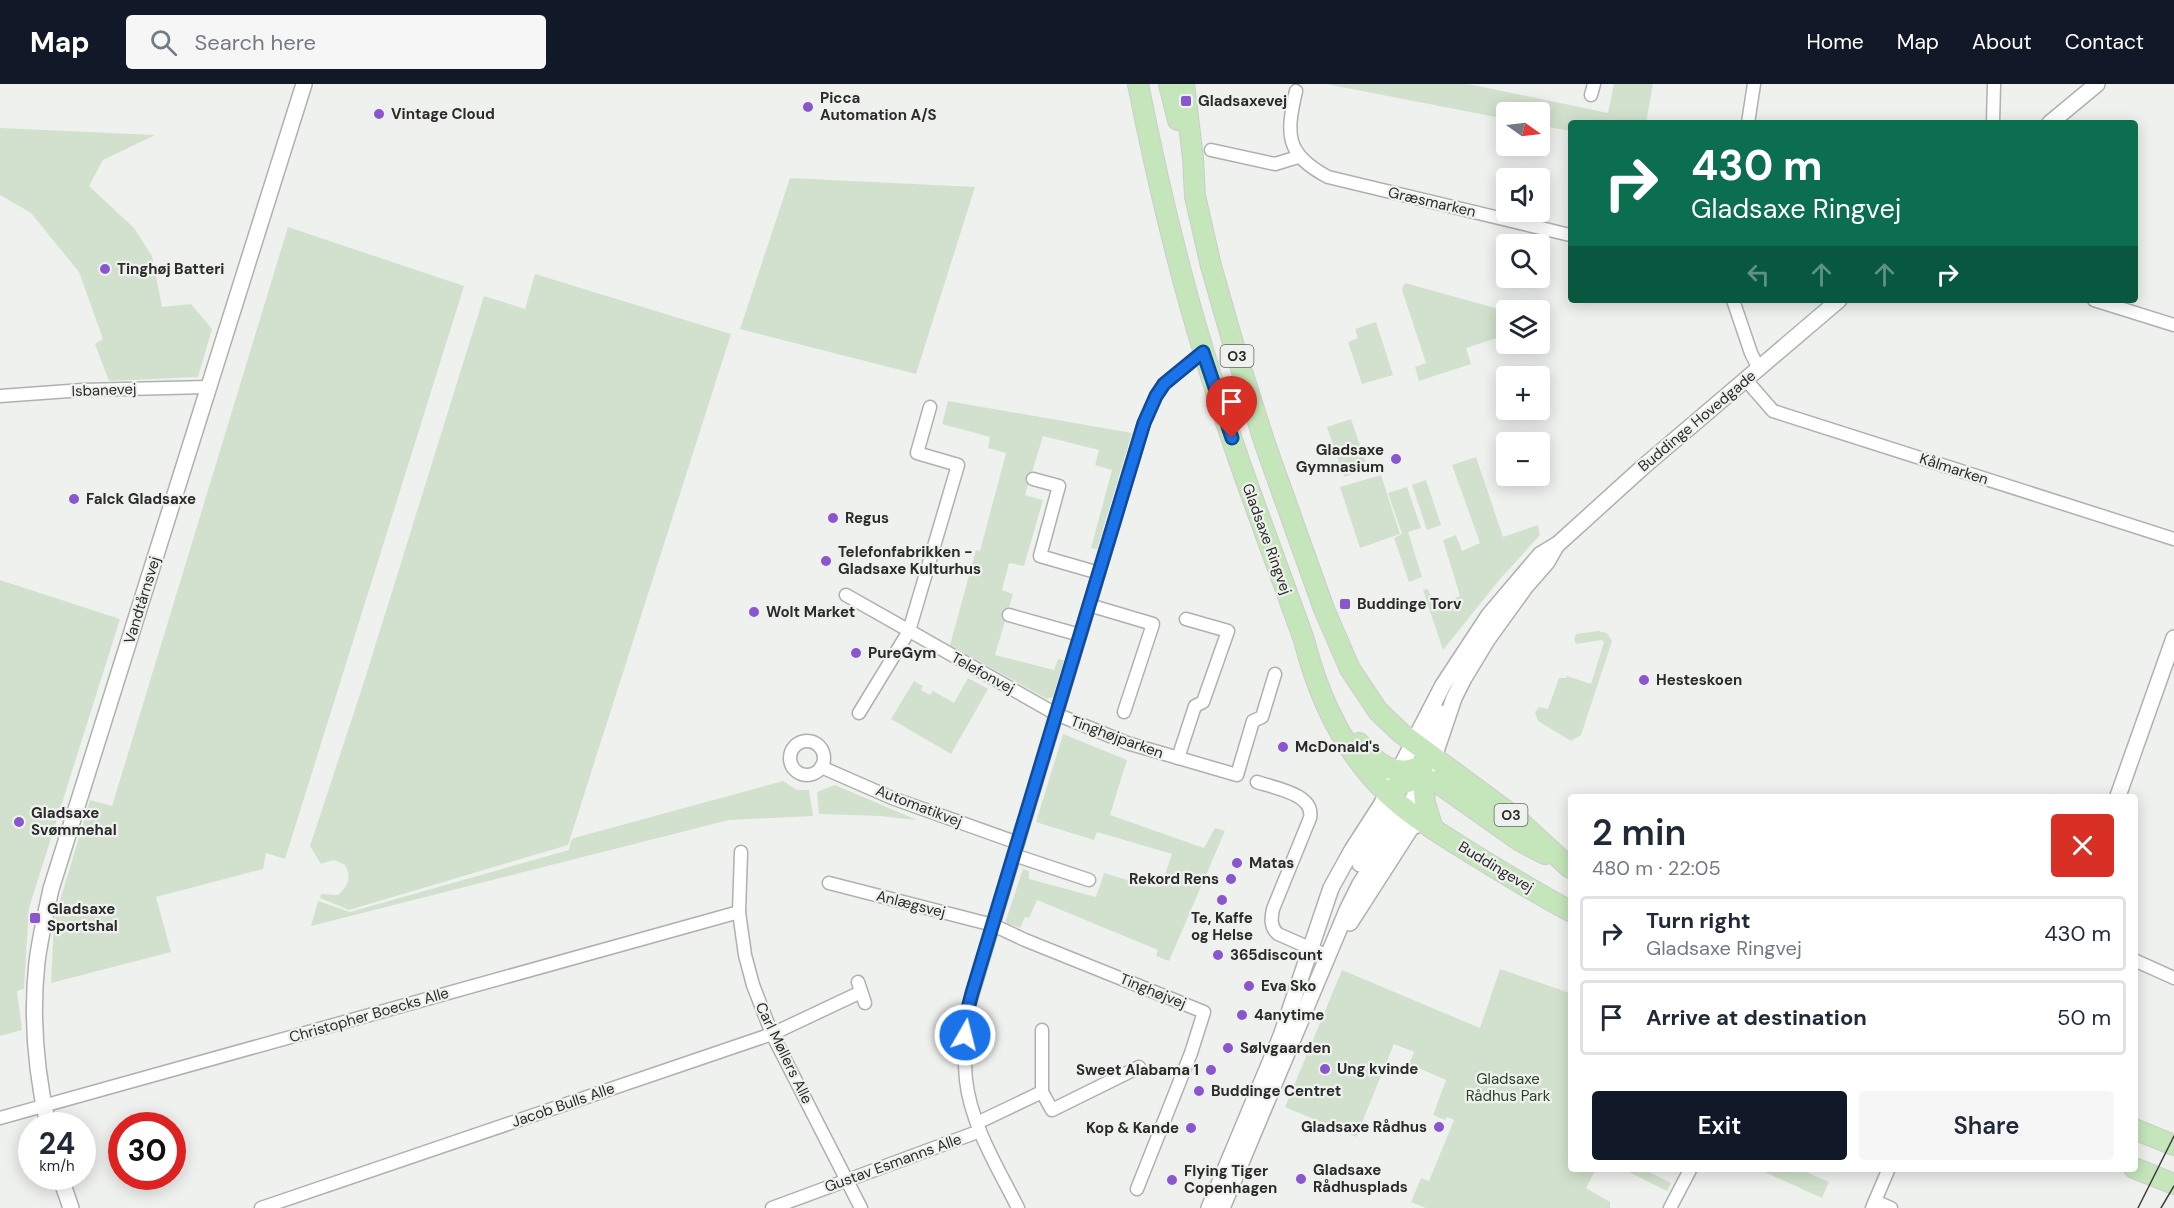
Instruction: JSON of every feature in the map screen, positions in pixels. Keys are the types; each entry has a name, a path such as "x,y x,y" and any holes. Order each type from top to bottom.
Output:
{"main road":[{"name":"Gladsaxe Ringvej","path":"1138,84 1171,231 1203,352 1304,640 1312,671 1336,726 1359,762 1410,812"},
{"path":"1169,84 1174,112 1202,154"},
{"name":"Gladsaxe Ringvej","path":"1184,84 1202,154 1195,196 1211,266 1265,444 1324,609 1350,669 1414,761"},
{"path":"1312,671 1336,711 1372,758 1385,767 1414,761"},
{"path":"1414,761 1426,811 1410,812 1414,761"},
{"name":"O3","path":"1414,761 1516,818 1568,866"},
{"name":"Buddingevej","path":"1410,812 1513,879 1568,910"},
{"path":"2138,1131 2174,1145"},
{"path":"2138,1170 2174,1184"}],"street":[{"name":"Vandtårnsvej","path":"45,1112 38,1063 35,998 41,938 51,889 304,84"},
{"path":"1748,120 1754,84"},
{"path":"1993,120 1994,84"},
{"path":"2054,120 2097,84"},
{"path":"1202,154 1275,164 1298,157 1291,138 1290,115 1296,91"},
{"name":"Græsmarken","path":"1298,157 1311,168 1328,177 1568,235"},
{"path":"1734,303 1759,369"},
{"name":"Buddinge Hovedgade","path":"1414,761 1443,685 1489,615 1540,555 1558,544 1643,467 1836,303"},
{"path":"2104,303 2174,325"},
{"path":"1018,1208 979,1127 966,1082 965,1020 1144,423 1164,384 1203,352"},
{"name":"Kålmarken","path":"1746,380 1773,411 2174,539"},
{"name":"Isbanevej","path":"0,396 83,390 208,387"},
{"path":"859,713 909,631 958,465 917,453 930,407"},
{"path":"1033,479 1059,486 1040,556 1099,573"},
{"name":"Buddinge Hovedgade","path":"1414,761 1487,640 1526,586 1547,562 1558,544"},
{"name":"Telefonvej","path":"846,595 1056,714"},
{"path":"1089,605 1153,624 1124,712"},
{"path":"1009,615 1080,635"},
{"name":"Tinghøjparken","path":"1178,758 1195,705 1203,702 1228,631 1186,619"},
{"path":"2119,794 2174,638"},
{"name":"Tinghøjparken","path":"1056,714 1127,743 1237,775 1253,721 1262,717 1275,674"},
{"name":"Automatikvej","path":"821,767 892,798 1018,843"},
{"path":"1257,782 1304,799 1310,805 1310,818 1271,916 1271,923 1275,932 1329,956"},
{"path":"1222,1208 1340,926 1360,884 1410,812"},
{"path":"1209,1208 1281,1036 1336,878 1410,812"},
{"path":"1329,956 1411,828 1410,812"},
{"name":"Carl Møllers Alle","path":"741,852 739,912 745,955 753,985 772,1034 861,1208"},
{"path":"1014,855 1089,880"},
{"name":"Anlægsvej","path":"829,883 993,925"},
{"name":"Christopher Boecks Alle","path":"0,1118 739,912"},
{"name":"Tinghøjvej","path":"993,925 1204,1012 1191,1053 1137,1190"},
{"path":"2138,962 2174,978"},
{"name":"Jacob Bulls Alle","path":"261,1208 772,1034 862,992"},
{"path":"1042,1030 1042,1092 1052,1110 1138,1067"},
{"path":"979,1127 1042,1092"},
{"name":"Gustav Esmanns Alle","path":"772,1208 979,1127"},
{"path":"1670,1208 1689,1172"},
{"path":"1887,1172 1874,1204 1891,1208"},
{"path":"65,1190 71,1208"}],"green space":[{"path":"1326,84 1468,84 1608,113 1614,84 1653,84 1647,120 1568,120 1568,131 1550,127 1550,102 1496,102 1496,117"},
{"path":"0,128 155,135 103,160 89,186 134,228 152,256 162,307 191,304 212,329 198,377 109,381 95,344 103,339 79,272 31,213 0,195"},
{"path":"790,178 975,187 916,374 740,329"},
{"path":"288,227 464,286 285,859 266,853 263,869 156,897 171,952 51,983 54,921 90,800 112,806"},
{"path":"535,274 731,334 568,845 349,910 320,898 321,894 338,895 344,888 348,881 345,865 334,860 321,864 310,846 362,688 484,296 525,309"},
{"path":"1405,283 1496,308 1496,338 1466,348 1471,364 1419,381 1415,367 1426,363 1402,290"},
{"path":"1376,322 1393,375 1362,384 1348,342 1358,338 1355,329"},
{"path":"948,401 1132,433 1097,549 1091,548 1112,470 1095,465 1099,450 1043,436 1025,495 1043,500 1024,566 1009,563 1002,590 1013,594 995,655 1054,670 1058,659 1064,660 1053,697 1047,699 950,645 976,550 980,551 1006,453 988,448 990,437 942,424"},
{"path":"1351,419 1368,468 1344,477 1327,427"},
{"path":"1476,457 1503,537 1538,525 1540,535 1500,579 1443,650 1423,590 1428,589 1436,607 1460,596 1443,540 1456,535 1462,551 1480,543 1452,465"},
{"path":"1381,475 1400,534 1360,548 1340,487"},
{"path":"1426,480 1441,525 1427,530 1412,485"},
{"path":"1407,487 1421,528 1408,532 1422,577 1409,582 1394,538 1402,534 1388,493"},
{"path":"0,580 120,619 29,908 24,989 17,991 22,1030 0,1036"},
{"path":"1598,631 1607,633 1612,641 1581,735 1571,741 1538,721 1535,712 1539,707 1548,709 1559,678 1567,676 1591,684 1604,642 1602,640 1576,644 1574,639 1576,634"},
{"path":"968,678 988,689 951,754 891,719 914,681 923,686 921,690 930,695 933,691 954,703"},
{"path":"1063,734 1127,760 1110,815 1204,848 1215,828 1225,831 1169,961 1156,956 1158,950 1037,900 1029,918 1025,917 1020,928 1005,923 1023,869 1029,871 1029,879 1096,897 1104,873 1151,887 1161,886 1172,854 1097,832 1094,840 1036,822"},
{"path":"783,781 797,790 809,790 813,816 729,820 311,926 318,901 350,912 569,850 571,840 574,838"},
{"path":"835,785 917,820 819,814 817,792"},
{"name":"Gladsaxe Rådhus Park","path":"1500,969 1568,992 1568,1172 1594,1172 1586,1188 1610,1202 1610,1208 1426,1208 1411,1202 1421,1178 1429,1181 1454,1120 1447,1117 1445,1120 1433,1115 1446,1080 1409,1064 1414,1052 1394,1044 1356,1137 1285,1107 1342,970 1480,1028"},
{"path":"1629,1172 1649,1172 1671,1183 1667,1191"},
{"path":"1765,1172 1806,1172 1829,1182 1822,1198"}],"tram line":[{"path":"2138,1208 2174,1136"},
{"path":"2161,1208 2174,1186"}],"place":[{"name":"Gladsaxevej","path":"1186,101"},
{"name":"Picca Automation A/S","path":"808,107"},
{"name":"Vintage Cloud","path":"379,114"},
{"name":"Tinghøj Batteri","path":"105,269"},
{"name":"Gladsaxe Gymnasium","path":"1396,459"},
{"name":"Falck Gladsaxe","path":"74,499"},
{"name":"Regus","path":"833,518"},
{"name":"Telefonfabrikken - Gladsaxe Kulturhus","path":"826,561"},
{"name":"Buddinge Torv","path":"1345,604"},
{"name":"Wolt Market","path":"754,612"},
{"name":"PureGym","path":"856,653"},
{"name":"Hesteskoen","path":"1644,680"},
{"name":"McDonald's","path":"1283,747"},
{"name":"Gladsaxe Svømmehal","path":"19,822"},
{"name":"Matas","path":"1237,863"},
{"name":"Rekord Rens","path":"1231,879"},
{"name":"Te, Kaffe og Helse","path":"1222,900"},
{"name":"Gladsaxe Sportshal","path":"35,918"},
{"name":"365discount","path":"1218,955"},
{"name":"Eva Sko","path":"1249,986"},
{"name":"4anytime","path":"1242,1015"},
{"name":"Sølvgaarden","path":"1228,1048"},
{"name":"Ung kvinde","path":"1325,1069"},
{"name":"Sweet Alabama 1","path":"1211,1070"},
{"name":"Buddinge Centret","path":"1199,1091"},
{"name":"Gladsaxe Rådhus","path":"1439,1127"},
{"name":"Kop & Kande","path":"1191,1128"},
{"name":"Gladsaxe Rådhusplads","path":"1301,1179"},
{"name":"Flying Tiger Copenhagen","path":"1172,1180"}],"route":[{"path":"965,1035 965,1020 972,993 1144,423 1164,384 1203,352 1232,438"}]}
